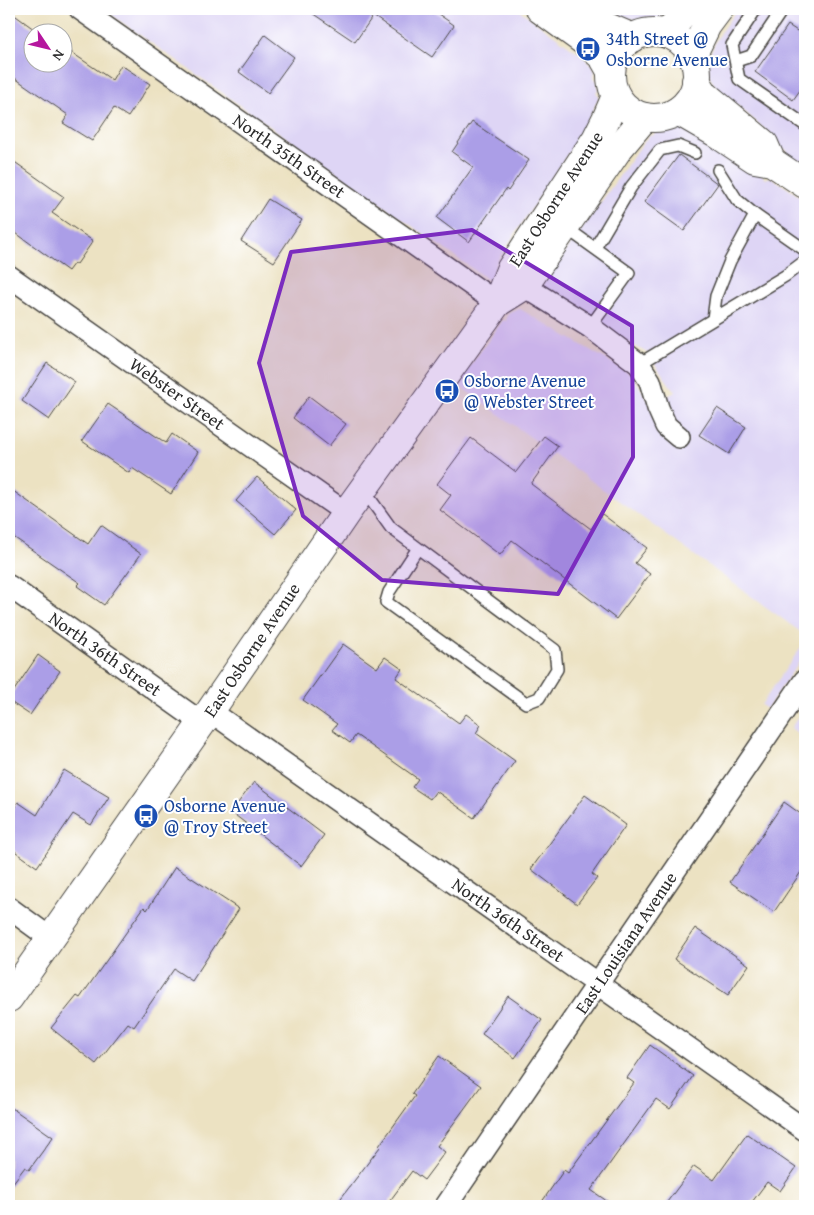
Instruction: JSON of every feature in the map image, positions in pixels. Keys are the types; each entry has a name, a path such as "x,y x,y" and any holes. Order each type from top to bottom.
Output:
{"street":[{"name":"North 35th Street","path":"80,9 498,303"},
{"path":"540,9 603,57 623,106 633,113 656,118 678,111 687,103 693,92 694,68 707,25 719,9"},
{"path":"578,9 603,25 633,38"},
{"path":"666,34 687,9"},
{"path":"613,83 615,58 622,46 633,38 655,32 677,39 686,46 705,95 764,144 772,162"},
{"name":"East Osborne Avenue","path":"9,998 206,717 346,512 498,303 510,270 596,139 607,117 613,83"},
{"path":"678,111 755,159 772,162 805,184"},
{"name":"East Osborne Avenue","path":"498,303 524,286 619,148 645,117"},
{"name":"Webster Street","path":"9,276 346,512"},
{"path":"524,286 590,326 639,364 650,381 658,408 666,426 679,437"},
{"name":"North 36th Street","path":"9,586 206,717 598,984 805,1130"},
{"name":"East Louisiana Avenue","path":"446,1206 805,680"},
{"path":"9,908 50,938"}],"lane":[{"path":"756,9 732,45 739,79 805,126"},
{"path":"736,61 751,56 780,13 780,9"},
{"path":"595,248 630,187 660,150 678,146 695,153"},
{"path":"718,170 737,200 805,250"},
{"path":"712,319 716,296 730,261 755,215"},
{"path":"565,227 629,273 590,326"},
{"path":"639,364 785,276 805,261"},
{"path":"363,489 391,528 418,548 555,650 556,669 539,698 526,703 386,602 389,592 418,548"}],"highlighted area":[{"path":"472,230 632,326 633,457 558,594 382,580 303,516 259,363 291,252"}],"shaded area":[{"path":"103,9 518,9 576,51 592,65 595,71 593,79 597,80 599,90 596,92 599,97 583,131 497,261 490,281"},
{"path":"603,9 668,9 660,19 640,19 635,21 632,18 629,21"},
{"path":"737,9 791,9 805,19 805,168 787,155 787,150 781,149 777,140 716,87 710,78 708,58 720,33"},
{"path":"678,126 762,174 765,179 771,177 805,200 805,635 457,384 503,320 506,321 509,313 520,309 631,374 652,405 675,392 647,353 539,289 643,143 650,135 653,136 655,132 663,132"},
{"path":"805,641 805,653 767,709 761,705"},
{"path":"805,706 805,739 791,728"}],"building":[{"path":"306,9 431,9 454,25 432,57 373,16 355,42"},
{"path":"9,11 24,22 22,22 22,72 72,72 72,53 112,80 121,65 150,84 128,117 114,108 92,141 63,123 68,115 9,74"},
{"path":"788,25 805,36 805,83 793,100 755,72"},
{"path":"265,35 294,57 268,93 239,72"},
{"path":"472,122 529,160 469,242 437,218 473,167 452,152"},
{"path":"679,155 718,184 684,231 644,202"},
{"path":"9,158 64,197 52,213 93,241 77,264 74,263 68,271 9,228"},
{"path":"268,199 302,220 274,262 241,241"},
{"path":"47,363 75,382 49,420 22,401"},
{"path":"309,396 346,424 329,446 293,418"},
{"path":"108,404 166,443 172,434 198,452 171,494 132,468 129,473 82,441"},
{"path":"717,408 746,427 729,454 699,435"},
{"path":"544,436 558,446 531,484 591,529 602,514 647,548 635,563 650,574 616,619 512,540 500,555 440,510 451,495 437,484 471,438 516,472"},
{"path":"257,477 296,510 275,534 236,501"},
{"path":"9,488 88,544 101,525 141,554 104,605 77,586 80,583 9,534"},
{"path":"343,644 377,668 385,657 402,669 396,678 459,723 466,714 481,725 476,733 515,761 474,818 436,791 430,799 412,787 418,779 356,735 350,743 332,730 337,724 303,700"},
{"path":"38,655 60,671 30,715 9,701 9,698"},
{"path":"64,770 109,797 91,825 73,814 37,867 9,847 9,816 18,802 37,815"},
{"path":"254,782 324,835 301,866 231,812"},
{"path":"585,795 626,825 592,874 597,878 577,904 531,869"},
{"path":"784,802 805,817 805,866 774,912 730,882"},
{"path":"175,867 239,909 192,981 174,969 134,1027 128,1023 96,1064 51,1028 77,996 80,998 144,907 147,910"},
{"path":"695,928 749,965 728,995 674,959"},
{"path":"508,996 542,1020 515,1058 482,1034"},
{"path":"650,1045 693,1076 670,1109 656,1099 591,1190 614,1206 539,1206 564,1170 568,1173 634,1083 627,1078"},
{"path":"439,1056 481,1086 437,1146 445,1152 424,1180 412,1171 386,1206 335,1206 380,1147 415,1096 412,1094"},
{"path":"9,1106 53,1137 29,1170 25,1167 9,1188"},
{"path":"747,1134 796,1168 780,1191 767,1182 749,1206 664,1206 694,1166 714,1180"}],"place":[{"name":"34th Street @ Osborne Avenue","path":"588,49"},
{"name":"Osborne Avenue @ Webster Street","path":"447,391"},
{"name":"Osborne Avenue @ Troy Street","path":"146,816"}]}
